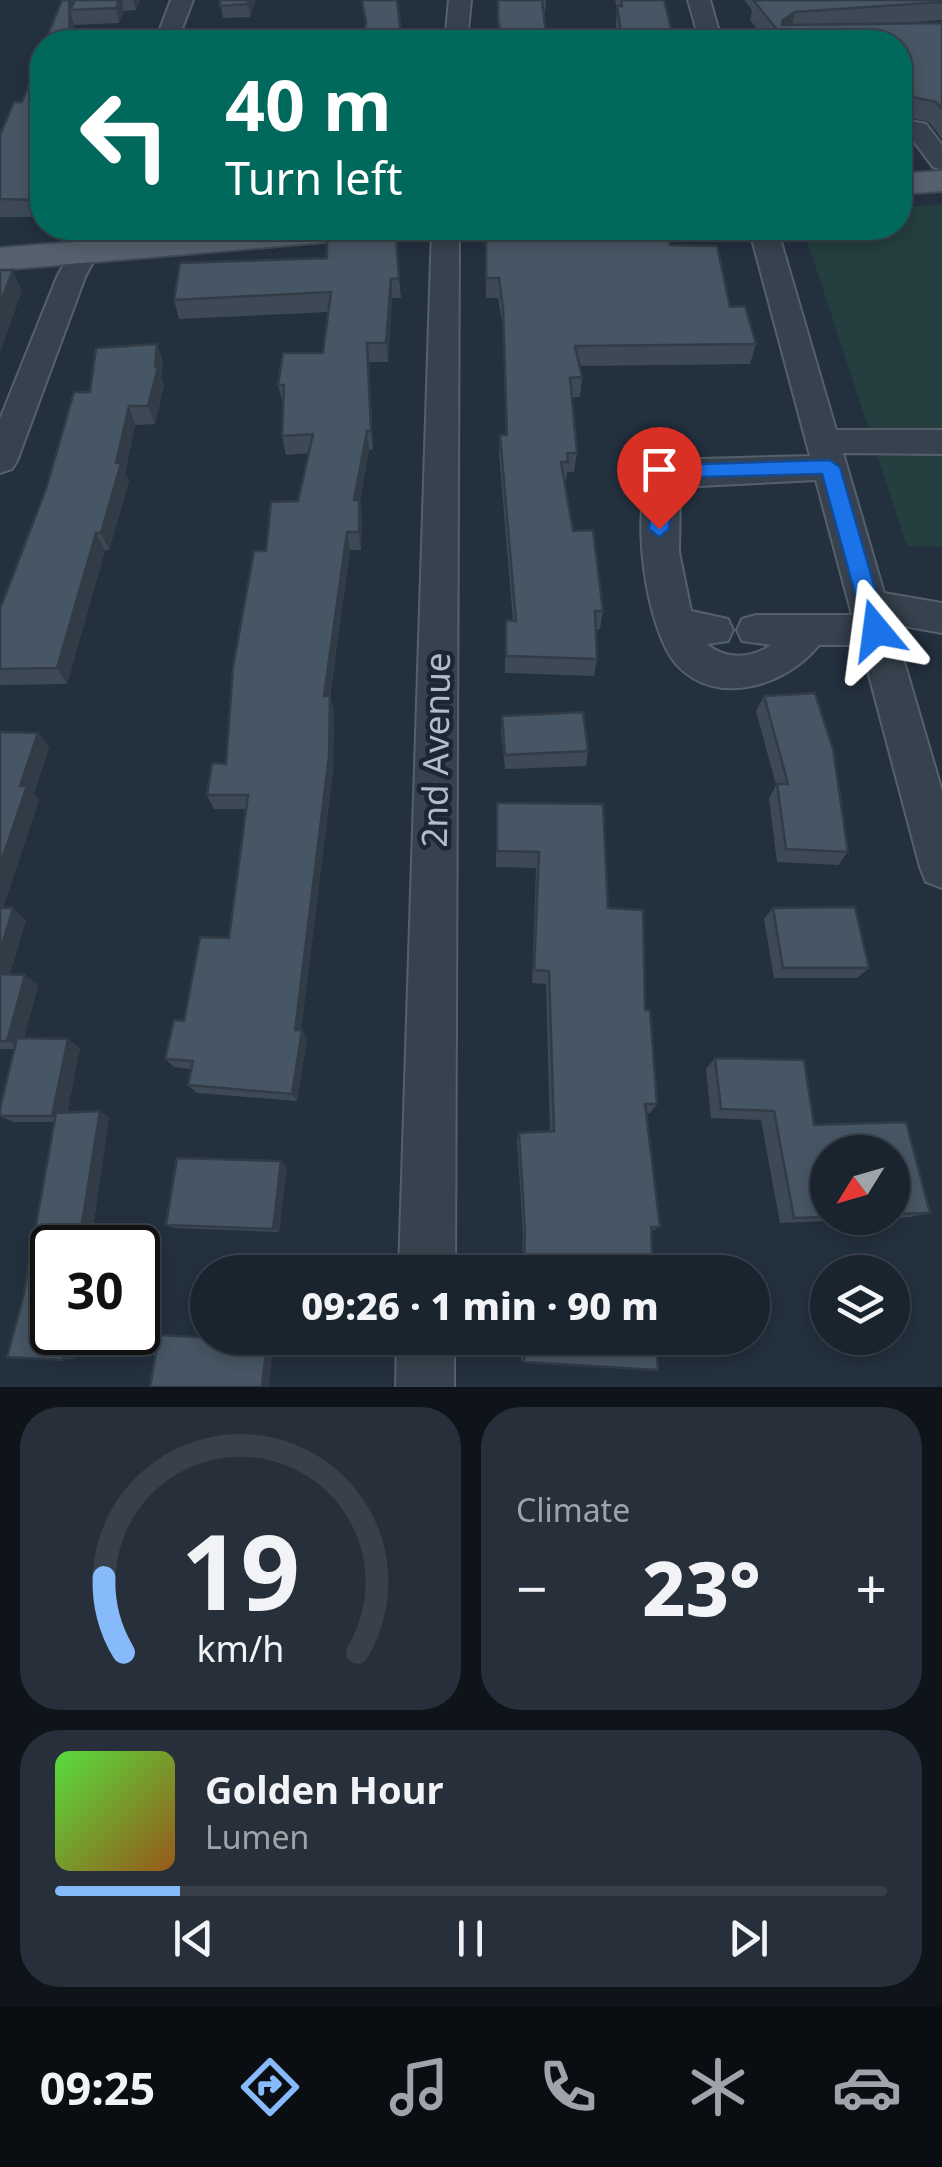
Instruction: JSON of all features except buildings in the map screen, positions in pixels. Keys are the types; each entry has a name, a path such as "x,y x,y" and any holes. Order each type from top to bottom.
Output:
{"main road":[{"path":"912,183 942,181"},
{"path":"0,259 90,240"}],"street":[{"path":"171,30 182,0"},
{"path":"457,30 460,0"},
{"path":"699,0 708,30"},
{"path":"912,128 917,129 942,162"},
{"path":"0,461 90,240"},
{"name":"2nd Avenue","path":"426,1255 445,240"},
{"path":"766,240 872,618 926,766 942,868"},
{"path":"808,630 777,662 729,672 702,666 680,642 695,627 669,606 659,529 664,478 701,470 942,442"},
{"path":"756,630 808,630 872,618 942,618"},
{"path":"425,1387 426,1355"}],"green space":[{"path":"942,204 942,547 907,546 807,240 912,240 912,207"}],"route":[{"path":"659,529 664,478 701,470 830,467 876,630"}]}
